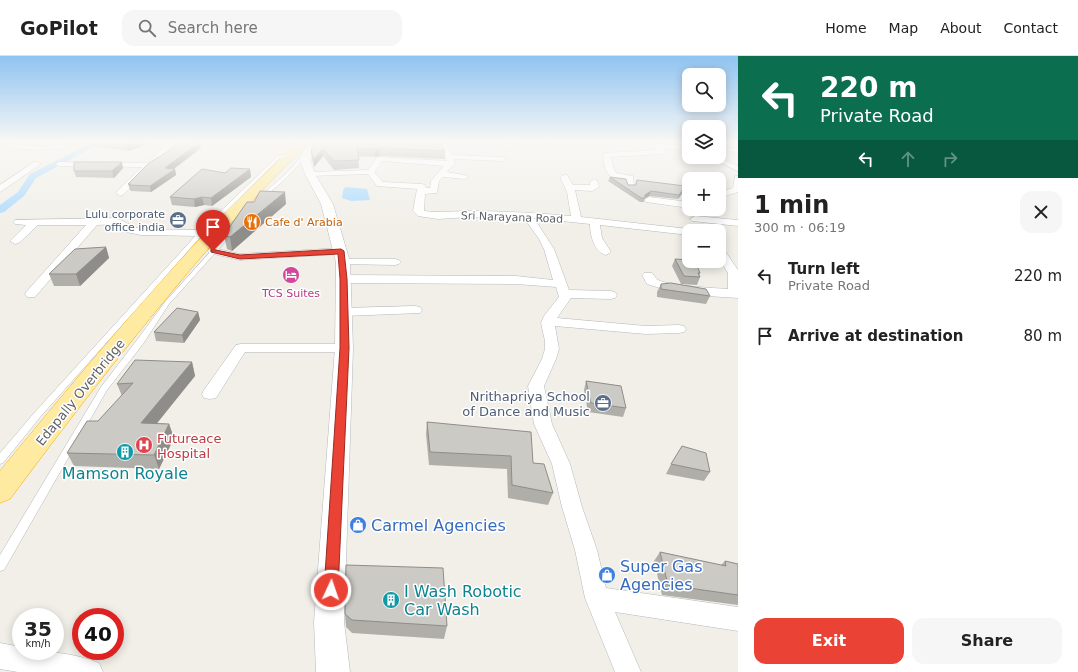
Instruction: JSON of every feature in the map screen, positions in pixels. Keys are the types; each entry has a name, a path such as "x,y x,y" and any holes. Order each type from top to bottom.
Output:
{"highway":[{"name":"Edapally Overbridge","path":"0,491 51,426 162,293 216,231 275,171"}],"street":[{"path":"0,189 26,171"},
{"path":"120,192 144,171"},
{"path":"309,171 327,204 342,264 344,348 329,622 333,672"},
{"path":"310,174 370,172 380,184 422,187 421,191 434,191 435,181 443,171"},
{"path":"611,171 614,176 630,178 630,186"},
{"path":"441,174 466,177"},
{"path":"564,177 570,187 575,204 576,220"},
{"path":"726,193 738,189 738,178"},
{"path":"570,187 592,188 595,187 594,182"},
{"name":"Sri Narayana Road","path":"421,191 418,212 422,214 438,216 469,214 527,215 682,231"},
{"path":"672,194 682,196"},
{"path":"649,200 682,204"},
{"path":"527,215 544,239 562,289 562,303 551,316 549,321 552,349 549,359 536,386 543,424 561,464 572,507 586,550 597,598 628,672"},
{"path":"694,216 697,224"},
{"path":"695,219 738,223"},
{"path":"18,222 117,221 125,223 130,230 141,232 201,233"},
{"path":"595,221 595,238 606,252"},
{"path":"15,241 35,222"},
{"path":"31,294 94,222"},
{"path":"213,251 240,257 342,264 516,280 562,289 611,295"},
{"path":"726,261 734,273 733,288 737,293"},
{"path":"342,264 395,262"},
{"path":"648,276 655,283 707,292 737,293"},
{"path":"344,312 415,310"},
{"path":"549,321 646,330 679,329"},
{"path":"210,394 241,348 344,348"},
{"path":"597,598 738,619"},
{"path":"0,656 90,672"}],"lane":[{"path":"0,460 43,408 201,233 265,171"},
{"path":"258,202 289,171"},
{"path":"0,566 104,389 140,342 167,303 237,224"}],"water":[{"path":"345,187 367,189 370,200 351,201 342,198"}],"building":[{"path":"141,171 172,171 150,186 128,184"},
{"path":"200,171 225,173 228,171 248,171 211,198 202,197 194,199 170,197"},
{"path":"610,177 626,179 628,185 636,185 637,180 682,186 682,190 679,195 651,191 645,195 645,198 641,198"},
{"path":"260,191 285,192 230,237 224,235 247,202 254,202"},
{"path":"106,247 76,274 49,274 75,249"},
{"path":"675,259 682,260 682,268 698,268 700,273 698,273 700,277 684,276"},
{"path":"671,283 706,289 710,296 661,289 661,284"},
{"path":"177,308 198,312 182,335 154,332"},
{"path":"135,360 192,362 141,423 169,424 154,455 67,453 87,421 98,421 133,383 117,384"},
{"path":"586,381 621,386 626,408 591,403"},
{"path":"427,422 531,432 533,463 544,464 553,493 512,485 511,456 430,452"},
{"path":"682,446 706,453 710,472 671,464"},
{"path":"660,552 726,566 725,561 738,564 738,595 668,585"},
{"name":"I Wash Robotic Car Wash","path":"346,565 443,568 447,626 352,620 345,614"}],"waterway":[{"path":"0,210 21,194 33,176 43,171"}],"place":[{"name":"Lulu corporate office india","path":"178,220"},
{"name":"Cafe d' Arabia","path":"252,222"},
{"name":"TCS Suites","path":"291,275"},
{"name":"Nrithapriya School of Dance and Music","path":"603,403"},
{"name":"Futureace Hospital","path":"144,445"},
{"name":"Mamson Royale","path":"125,452"},
{"name":"Carmel Agencies","path":"358,525"},
{"name":"Super Gas Agencies","path":"607,575"},
{"name":"I Wash Robotic Car Wash","path":"391,600"}],"route":[{"path":"213,251 240,257 341,251 344,348 331,590"}]}
